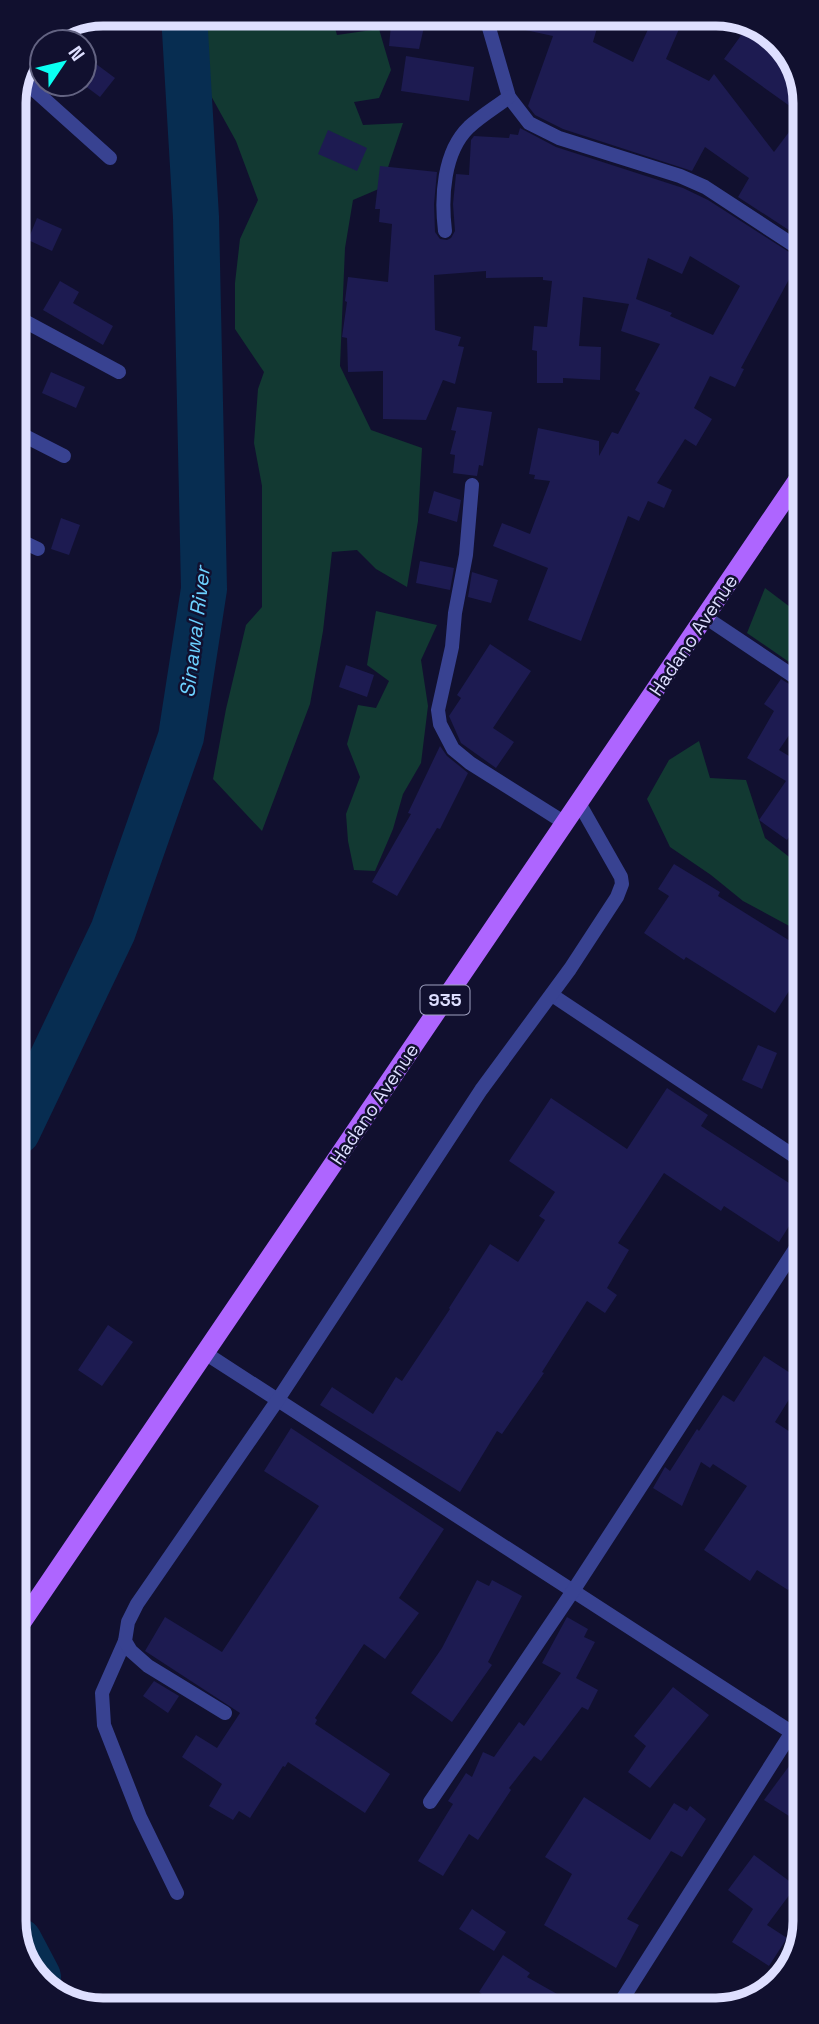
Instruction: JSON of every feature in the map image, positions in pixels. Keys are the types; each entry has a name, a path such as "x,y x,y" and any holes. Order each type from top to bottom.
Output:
{"main road":[{"name":"Hadano Avenue","path":"26,1616 793,487"}],"street":[{"path":"488,26 509,97 529,123 543,131 680,176 705,187 793,245"},
{"path":"29,85 110,158"},
{"path":"445,231 444,194 450,156 468,128 509,97"},
{"path":"26,322 119,372"},
{"path":"26,437 64,456"},
{"path":"472,485 466,555 455,613 452,647 438,710 440,724 453,749 470,763 565,823"},
{"path":"26,543 38,549"},
{"path":"705,617 793,676"},
{"path":"177,1893 141,1817 104,1726 102,1693 125,1641 128,1622 137,1604 277,1401 481,1090 552,995 617,897 622,884 618,870 579,803"},
{"path":"552,995 793,1155"},
{"path":"430,1802 573,1591 793,1252"},
{"path":"205,1353 791,1732"},
{"path":"125,1641 131,1651 148,1666 225,1713"},
{"path":"623,1998 793,1729"}],"green space":[{"path":"202,26 334,26 337,35 379,29 391,70 379,98 354,102 363,125 403,123 381,188 353,200 345,248 340,366 371,430 422,448 418,521 407,587 376,569 357,550 332,552 323,631 310,704 262,831 213,779 246,625 262,607 262,486 254,443 258,389 264,372 235,329 235,283 240,239 258,200 236,141 205,85"},
{"path":"765,588 793,609 793,665 747,633"},
{"path":"376,611 437,625 421,660 428,706 421,763 403,794 393,829 375,871 354,870 346,814 360,777 347,744 358,705 376,708 389,681 367,665"},
{"path":"699,741 710,778 746,780 765,838 793,860 793,928 743,901 670,847 647,799 669,760"}],"building":[{"path":"391,26 424,26 419,49 389,46"},
{"path":"507,26 598,26 593,42 633,62 650,26 677,26 679,29 666,59 709,81 714,74 774,152 793,127 793,233 738,197 749,178 705,147 692,171 563,129 535,115 528,106 553,36"},
{"path":"744,32 755,38 777,56 785,69 789,78 793,108 724,59"},
{"path":"406,56 474,67 469,101 401,91"},
{"path":"98,65 115,78 100,97 98,96"},
{"path":"520,128 556,147 683,188 708,200 793,255 793,272 741,368 744,369 735,387 710,376 694,408 712,419 696,446 685,439 657,483 672,490 664,508 648,501 639,521 628,516 581,641 528,620 548,568 493,546 502,523 530,534 550,481 534,479 535,475 529,474 538,428 599,441 599,456 612,432 618,434 640,393 635,390 660,344 621,331 629,304 583,297 579,346 601,347 600,380 563,378 563,383 537,383 537,351 532,350 534,326 547,327 552,281 543,280 543,277 486,278 486,271 434,275 435,330 461,337 458,346 464,347 455,384 443,380 426,420 383,419 383,371 348,372 347,338 342,337 348,277 388,282 392,224 379,222 380,209 375,209 380,166 437,172 435,232 440,239 447,240 455,231 453,204 456,174 469,175 471,140 474,136 509,138 510,134 518,135","holes":["690,256 740,286 713,335 670,316 672,313 636,299 648,258 682,274"]},
{"path":"328,130 367,148 357,171 318,154"},
{"path":"37,218 62,229 52,251 28,240"},
{"path":"60,281 79,292 73,303 113,326 103,345 43,310"},
{"path":"51,372 85,387 76,408 42,393"},
{"path":"457,407 492,412 483,466 479,465 477,476 453,473 455,455 450,454 456,431 451,430"},
{"path":"434,491 461,500 457,522 428,513"},
{"path":"61,518 80,525 69,555 51,549"},
{"path":"420,561 454,568 450,590 416,583"},
{"path":"472,572 498,580 491,603 468,597"},
{"path":"490,644 531,671 493,728 514,742 496,768 461,743 449,716 461,698 457,695"},
{"path":"346,665 374,675 367,697 339,687"},
{"path":"781,679 793,686 793,729 779,750 793,758 793,831 787,840 759,820 786,781 747,758 774,711 764,704"},
{"path":"440,746 447,756 468,773 440,829 437,828 397,896 372,882 411,814 408,813"},
{"path":"674,864 720,892 718,896 793,943 793,985 775,1013 686,957 684,960 644,933 669,896 658,889"},
{"path":"758,1045 777,1053 762,1089 742,1080"},
{"path":"667,1088 708,1115 701,1126 793,1186 793,1220 779,1242 724,1206 721,1211 664,1173 618,1243 629,1250 607,1288 617,1295 605,1313 587,1301 542,1372 544,1373 502,1434 497,1431 460,1492 320,1405 332,1387 373,1414 396,1377 402,1381 490,1244 518,1262 545,1220 539,1216 555,1192 509,1161 551,1098 627,1149"},
{"path":"108,1325 133,1342 102,1386 78,1370"},
{"path":"764,1356 793,1375 793,1393 775,1422 793,1434 793,1582 788,1590 757,1570 750,1581 704,1550 747,1486 713,1464 710,1468 701,1462 682,1506 653,1488 665,1467 670,1471 723,1395 734,1402"},
{"path":"291,1428 444,1529 399,1598 419,1613 385,1659 364,1644 315,1718 315,1724 390,1774 365,1813 288,1762 250,1818 239,1811 233,1820 209,1806 222,1784 182,1757 196,1735 217,1748 240,1713 145,1651 165,1617 222,1652 319,1506 264,1471"},
{"path":"477,1580 489,1586 492,1580 522,1596 488,1662 492,1665 452,1722 411,1693 442,1648"},
{"path":"567,1617 588,1629 584,1637 595,1642 576,1678 598,1690 588,1710 582,1707 541,1761 534,1756 509,1788 511,1790 478,1840 469,1834 443,1876 418,1861 453,1804 448,1801 466,1773 472,1777 483,1752 494,1757 519,1722 524,1726 561,1673 542,1663"},
{"path":"154,1681 179,1696 168,1713 143,1696"},
{"path":"673,1687 709,1715 650,1788 628,1772 646,1746 634,1736"},
{"path":"793,1761 793,1811 789,1816 764,1800"},
{"path":"584,1797 650,1840 674,1803 687,1811 690,1806 706,1819 682,1857 671,1851 627,1919 639,1925 616,1968 544,1925 572,1874 545,1857"},
{"path":"754,1855 793,1884 793,1890 767,1925 787,1938 769,1966 732,1942 753,1909 728,1890"},
{"path":"472,1909 506,1932 494,1951 459,1929"},
{"path":"503,1955 530,1973 527,1977 564,1998 488,1998 479,1992"}],"waterway":[{"name":"Sinawal River","path":"26,1113 113,931 181,737 204,589 196,217 185,26"}]}
